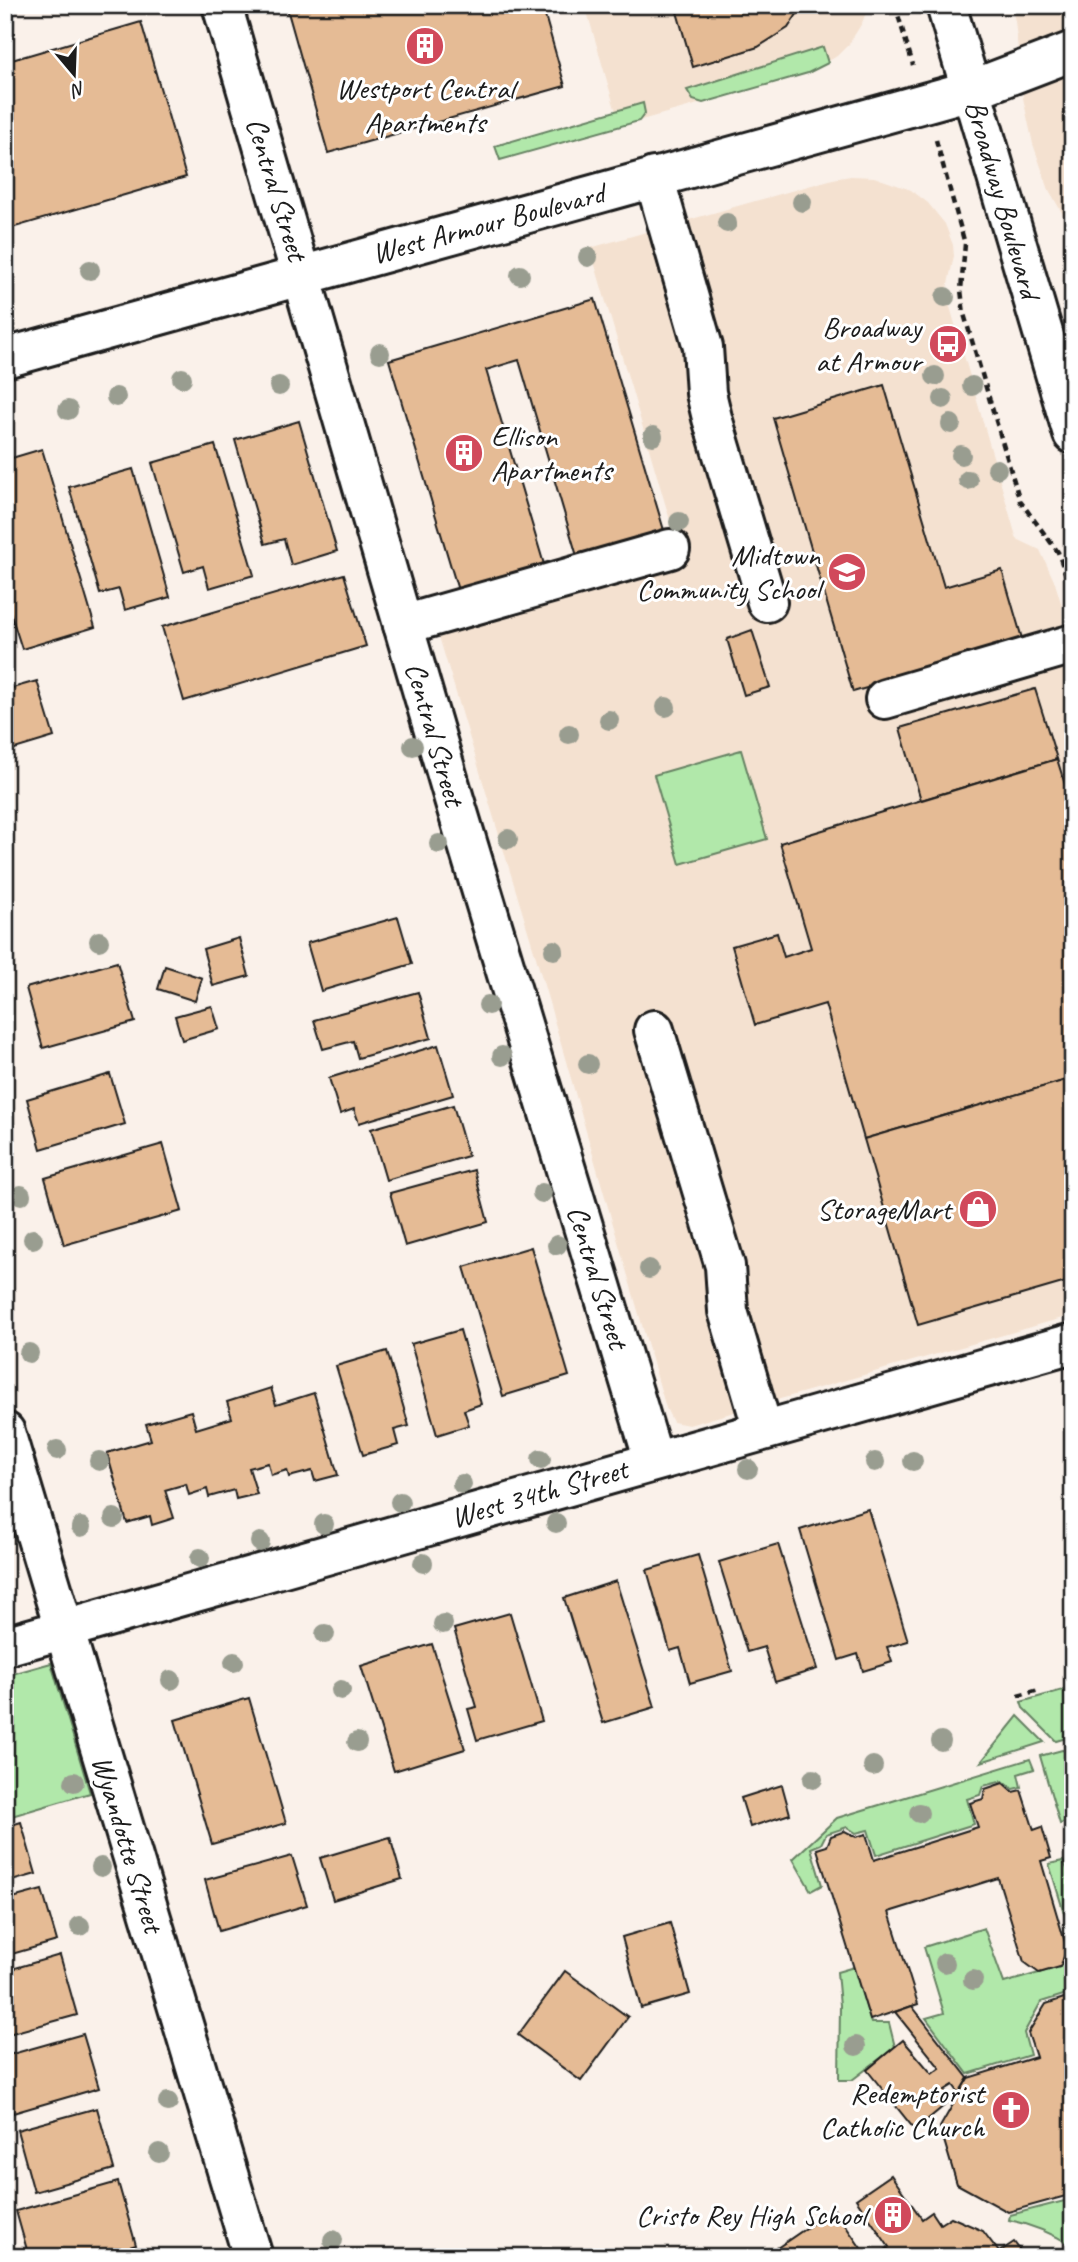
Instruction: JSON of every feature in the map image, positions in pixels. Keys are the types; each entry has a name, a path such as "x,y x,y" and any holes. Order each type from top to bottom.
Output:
{"street":[{"name":"Central Street","path":"222,5 403,625 654,1461"},
{"name":"Broadway Boulevard","path":"946,5 1073,434"},
{"name":"West Armour Boulevard","path":"5,358 971,89 1073,51"},
{"path":"654,177 703,347 706,393 712,418 767,602"},
{"path":"403,625 670,548"},
{"path":"886,699 1073,644"},
{"path":"654,1030 725,1266 729,1311 763,1430"},
{"name":"West 34th Street","path":"5,1646 1073,1343"},
{"name":"Wyandotte Street","path":"5,1432 253,2257"}],"path":[{"path":"895,5 903,30"},
{"path":"945,170 965,244 961,290 964,314 1020,501 1058,552 1073,596"},
{"path":"1018,1696 1039,1690"}],"shaded area":[{"path":"585,5 869,5 849,44 837,56 808,73 620,126"},
{"path":"1011,5 1073,5 1073,232 1049,190 1033,144 1023,98"},
{"path":"851,176 874,177 911,190 928,203 945,224 954,256 946,293 1015,533 1017,539 1040,550 1062,606 1065,659 1073,711 1073,1315 689,1425 673,1422 666,1408 535,954 437,630 682,561 590,248"}],"green space":[{"path":"823,47 828,63 808,73 703,103 693,100 687,90"},
{"path":"643,103 645,113 639,121 500,160 495,146"},
{"path":"741,750 767,839 680,864 654,775"},
{"path":"51,1663 90,1793 5,1818 5,1676"},
{"path":"1073,1687 1073,1736 1056,1741 1023,1708 1021,1702"},
{"path":"1018,1716 1044,1742 981,1762"},
{"path":"1068,1751 1067,1786 1073,1820 1060,1824 1040,1756"},
{"path":"1030,1759 1034,1769 1018,1774 1021,1787 1013,1789 1003,1781 983,1786 980,1795 967,1799 974,1824 876,1855 868,1830 856,1833 847,1827 826,1834 821,1844 811,1848 822,1885 811,1891 793,1859 837,1818"},
{"path":"1063,1861 1073,1880 1073,1942 1049,1864"},
{"path":"984,1928 1004,1983 1060,1967 1067,1949 1073,1944 1073,1992 1041,2002 1024,2033 1030,2055 968,2074 926,2018 944,2013 924,1947"},
{"path":"854,1967 871,2023 889,2023 895,2047 852,2080 839,2080 840,2005 837,1972"},
{"path":"1072,2199 1073,2246 1042,2230 1009,2220 1010,2215"}],"building":[{"name":"Westport Central Apartments","path":"286,5 542,5 565,86 328,153"},
{"path":"675,5 803,5 788,28 758,47 693,67"},
{"path":"141,22 186,177 5,230 5,62"},
{"name":"Ellison Apartments","path":"595,299 666,537 579,563 519,360 486,370 546,571 460,597 389,360"},
{"path":"884,385 944,587 1002,570 1023,642 853,692 773,418"},
{"path":"299,421 337,551 291,565 284,539 265,544 235,440"},
{"path":"215,445 254,575 209,588 203,566 184,572 152,463"},
{"path":"42,449 95,627 22,649 5,596 5,460"},
{"path":"133,469 170,597 125,610 119,589 100,594 69,487"},
{"path":"344,574 366,646 184,701 162,627"},
{"path":"752,630 770,687 744,695 727,639"},
{"path":"37,681 54,737 5,752 5,690"},
{"path":"1035,689 1057,759 921,800 900,728"},
{"path":"1057,759 1073,810 1073,1078 864,1139 825,1004 755,1025 732,946 777,933 784,957 811,948 780,843"},
{"path":"398,917 412,964 321,991 307,943"},
{"path":"239,938 249,976 213,986 203,949"},
{"path":"117,962 135,1022 43,1048 26,988"},
{"path":"165,966 202,978 195,1001 158,989"},
{"path":"418,992 431,1038 358,1058 353,1041 323,1049 314,1020"},
{"path":"212,1006 219,1029 182,1040 175,1016"},
{"path":"438,1045 453,1095 359,1123 354,1109 340,1114 329,1078"},
{"path":"110,1074 125,1124 41,1149 27,1099"},
{"name":"StorageMart","path":"1073,1078 1073,1280 918,1325 864,1139"},
{"path":"453,1105 468,1156 386,1180 371,1129"},
{"path":"163,1144 182,1211 64,1245 45,1178"},
{"path":"474,1170 488,1222 405,1246 390,1193"},
{"path":"531,1247 569,1376 503,1396 464,1267"},
{"path":"460,1330 481,1404 464,1410 469,1425 437,1435 411,1344"},
{"path":"387,1351 409,1426 394,1430 398,1445 363,1455 336,1366"},
{"path":"271,1388 276,1405 314,1393 338,1475 315,1481 312,1471 289,1477 287,1470 271,1475 268,1463 249,1468 257,1494 236,1499 234,1490 209,1497 207,1489 189,1495 186,1484 165,1490 174,1518 152,1525 150,1516 127,1523 107,1453 151,1440 146,1424 191,1411 196,1429 232,1418 227,1402"},
{"path":"868,1509 908,1641 887,1647 892,1662 863,1671 858,1654 839,1660 800,1530"},
{"path":"778,1544 817,1669 775,1682 764,1647 747,1652 719,1562"},
{"path":"698,1555 732,1671 690,1683 680,1648 670,1651 647,1570"},
{"path":"616,1581 655,1707 603,1723 564,1598"},
{"path":"510,1613 542,1721 477,1740 468,1709 477,1707 454,1629"},
{"path":"432,1644 465,1749 394,1771 361,1666"},
{"path":"249,1698 286,1823 212,1844 175,1720"},
{"path":"1003,1783 1013,1792 1021,1790 1034,1830 1042,1827 1051,1858 1041,1861 1067,1949 1060,1967 1039,1973 1024,1962 998,1878 889,1912 918,2004 870,2020 817,1849 827,1846 831,1836 845,1831 856,1837 866,1834 874,1860 978,1827 970,1803 983,1799 985,1789"},
{"path":"782,1785 790,1814 750,1827 741,1798"},
{"path":"21,1822 36,1874 5,1883 5,1827"},
{"path":"390,1837 402,1879 333,1900 320,1858"},
{"path":"292,1856 307,1905 219,1931 205,1880"},
{"path":"42,1890 57,1941 5,1956 5,1900"},
{"path":"670,1923 690,1994 641,2008 622,1937"},
{"path":"60,1955 77,2015 5,2035 5,1971"},
{"path":"565,1971 628,2017 581,2081 518,2035"},
{"name":"Redemptorist Catholic Church","path":"1073,1995 1073,2194 1008,2212 957,2184 940,2127 968,2078 1036,2057 1028,2033 1046,2004"},
{"path":"912,2006 968,2078 959,2093 953,2085 945,2090 952,2099 915,2130 867,2070 903,2040 932,2074 940,2068 895,2012"},
{"path":"83,2034 99,2088 13,2113 5,2086 5,2056"},
{"path":"97,2108 114,2169 34,2192 17,2130"},
{"name":"Cristo Rey High School","path":"891,2175 922,2219 932,2212 940,2224 951,2217 983,2231 999,2252 1014,2242 1025,2257 876,2257 889,2247 856,2199"},
{"path":"118,2182 136,2245 94,2257 29,2257 16,2211"},
{"name":"Cristo Rey High School","path":"834,2209 867,2257 764,2257"}],"place":[{"name":"Westport Central Apartments","path":"425,46"},
{"name":"Broadway at Armour","path":"948,344"},
{"name":"Ellison Apartments","path":"464,453"},
{"name":"Midtown Community School","path":"847,572"},
{"name":"StorageMart","path":"978,1209"},
{"name":"Redemptorist Catholic Church","path":"1011,2110"},
{"name":"Cristo Rey High School","path":"893,2215"}]}
